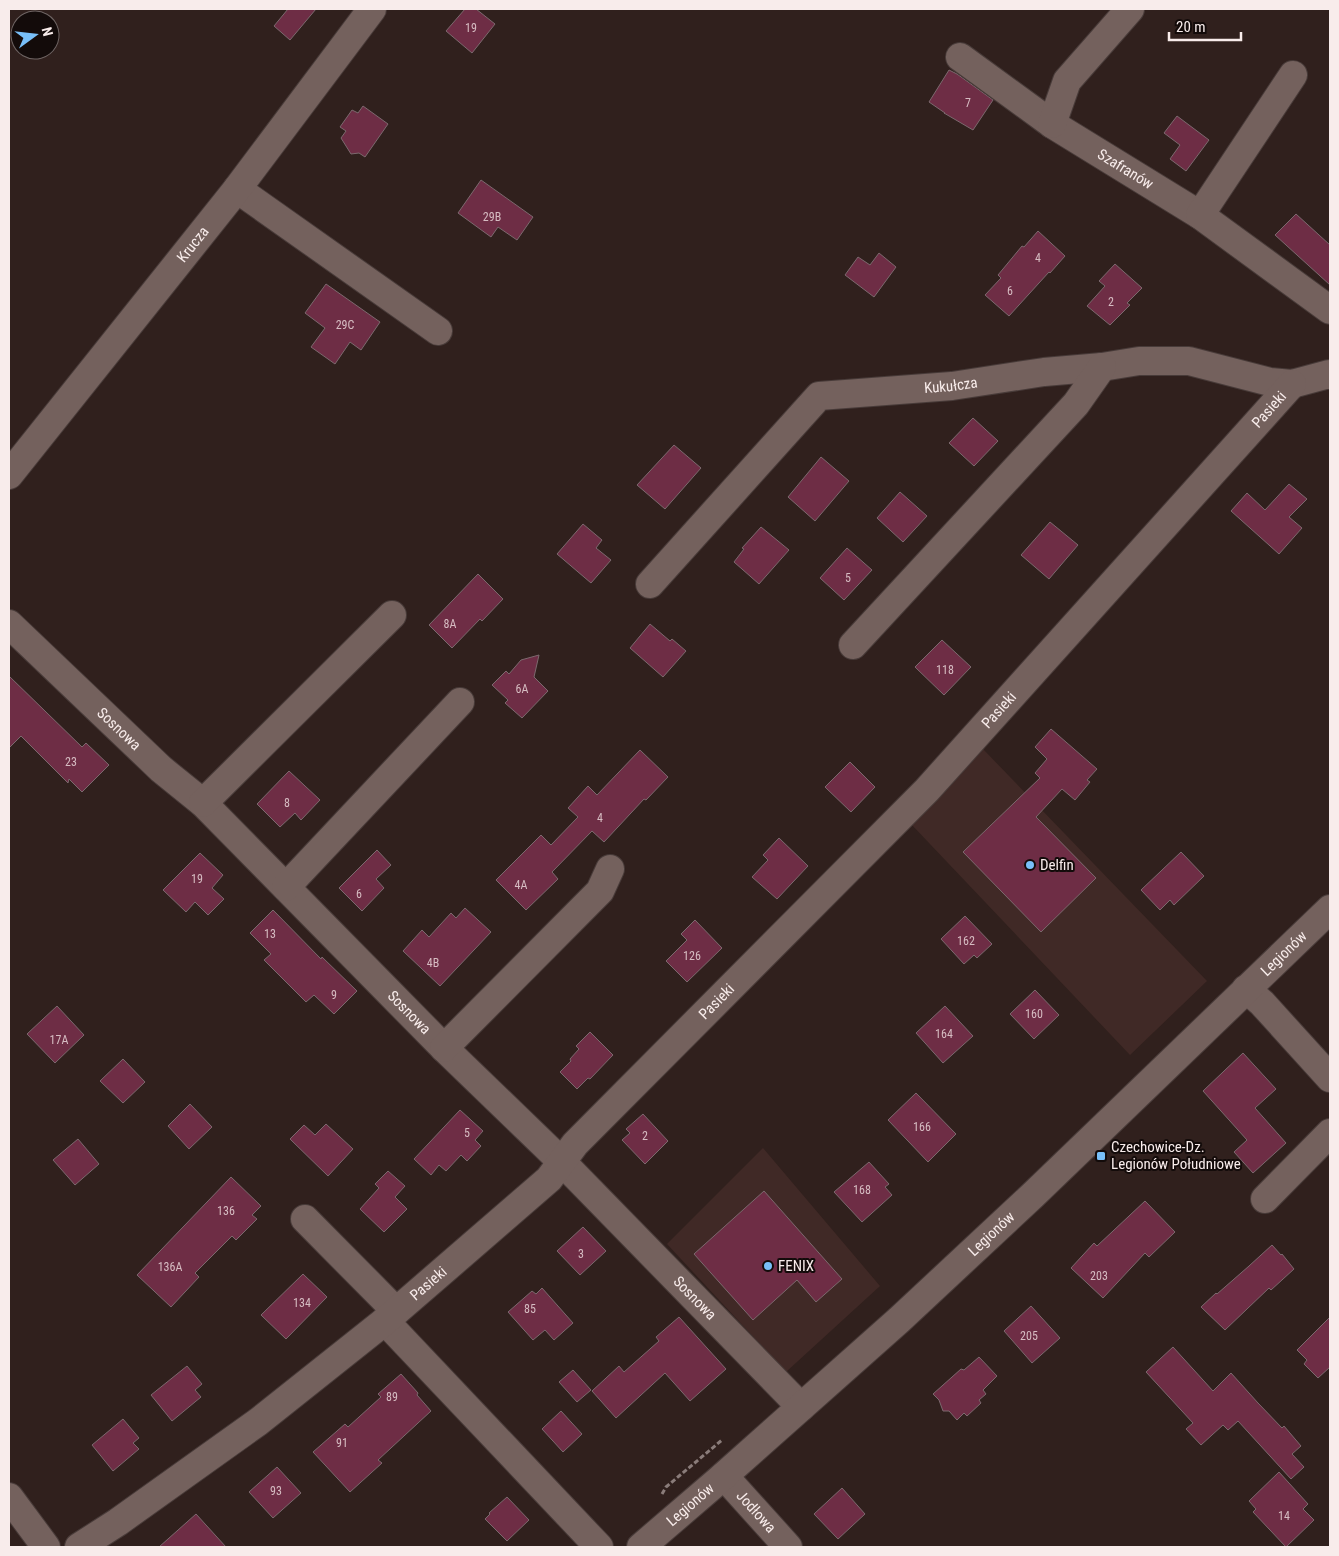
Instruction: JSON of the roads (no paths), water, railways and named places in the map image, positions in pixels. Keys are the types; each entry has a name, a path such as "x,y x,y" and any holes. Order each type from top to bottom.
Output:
{"street":[{"name":"Krucza","path":"9,475 237,189 372,9"},
{"path":"1052,124 1067,81 1130,9"},
{"name":"Szafranów","path":"960,57 1052,124 1200,215 1330,310"},
{"path":"1200,215 1293,75"},
{"path":"237,189 438,331"},
{"name":"Kukułcza","path":"650,584 819,396 952,386 1044,372 1102,367 1139,361 1189,361 1270,382 1292,384 1330,373"},
{"path":"853,645 1076,404 1102,367"},
{"name":"Pasieki","path":"79,1547 118,1522 258,1422 391,1316 549,1179 574,1144 927,790 1292,384"},
{"path":"203,803 392,615"},
{"name":"Sosnowa","path":"9,624 160,769 203,803 444,1048 562,1162 801,1407"},
{"path":"286,887 460,702"},
{"path":"444,1048 600,890 610,869"},
{"name":"Legionów","path":"641,1547 724,1476 899,1320 1033,1195 1330,908"},
{"path":"1246,989 1262,1003 1330,1078"},
{"path":"1265,1199 1330,1133"},
{"path":"306,1218 391,1316 599,1547"},
{"name":"Jodłowa","path":"724,1476 788,1547"},
{"path":"9,1498 46,1547"}],"place":[{"name":"Delfin","path":"1030,865"},
{"name":"Czechowice-Dz. Legionów Południowe","path":"1101,1156"},
{"name":"FENIX","path":"768,1266"}]}
